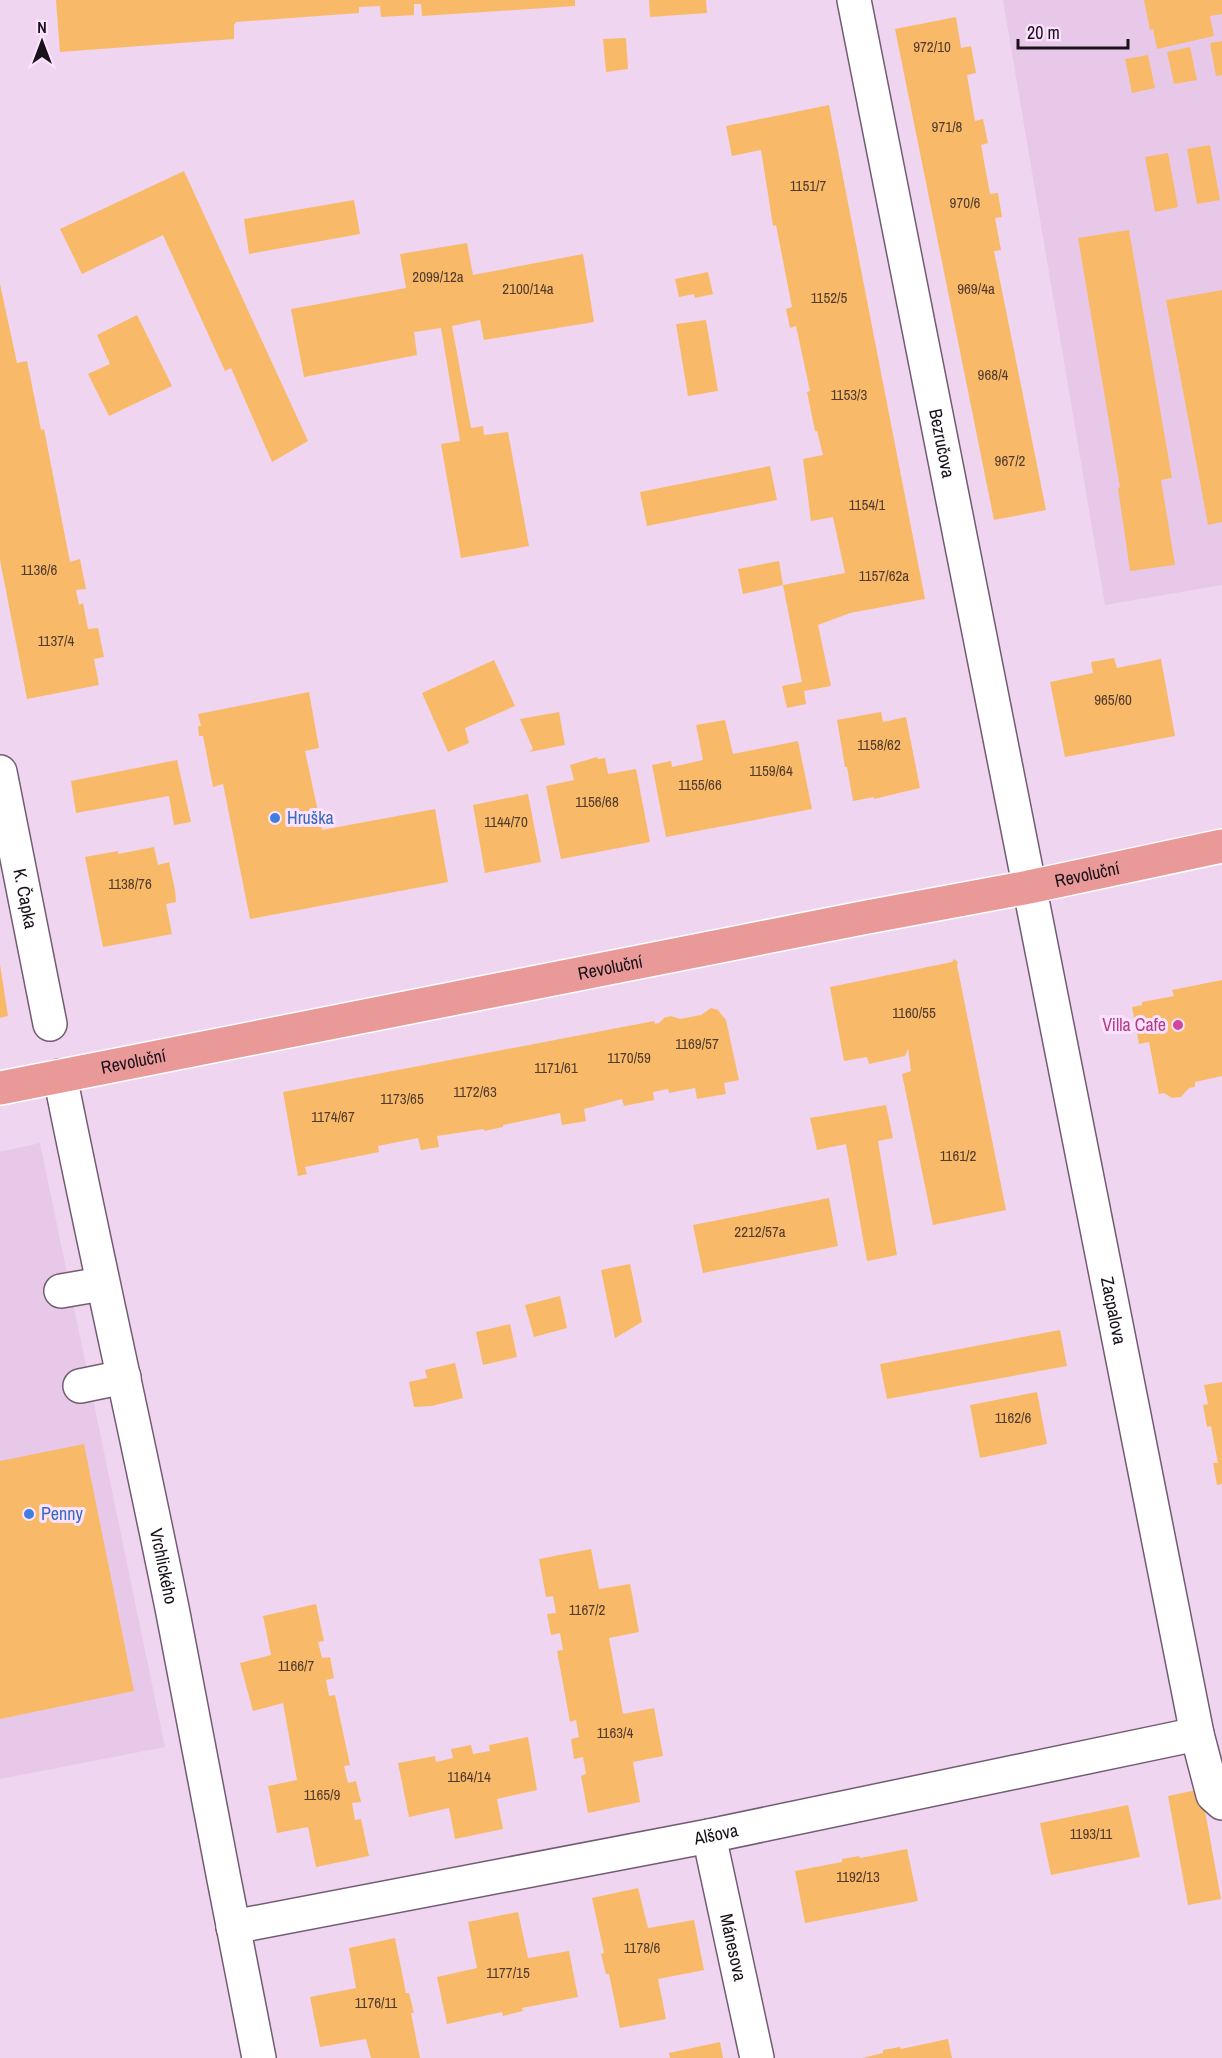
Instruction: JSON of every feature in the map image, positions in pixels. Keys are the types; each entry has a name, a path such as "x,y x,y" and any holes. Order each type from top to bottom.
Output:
{"main road":[{"name":"Revoluční","path":"0,1088 838,922 1029,887 1222,846"}],"street":[{"name":"Bezručova","path":"854,0 1029,887"},
{"name":"K. Čapka","path":"0,772 50,1024"},
{"name":"Zacpalova","path":"1029,887 1197,1734 1213,1795 1222,1803"},
{"name":"Vrchlického","path":"60,1076 173,1616 259,2058"},
{"path":"61,1291 102,1284"},
{"path":"81,1386 124,1377"},
{"name":"Alšova","path":"233,1927 709,1836 1197,1734"},
{"name":"Mánesova","path":"709,1836 757,2058"}],"shaded area":[{"path":"1003,0 1222,0 1222,585 1105,605"},
{"path":"40,1143 165,1747 0,1779 0,1152"}],"building":[{"path":"56,0 575,0 575,6 422,16 421,4 414,4 414,15 381,17 380,6 359,7 359,13 236,22 234,39 60,52"},
{"path":"649,0 706,0 707,13 650,17"},
{"path":"1144,0 1222,0 1222,14 1210,16 1214,36 1157,49 1153,29 1150,30"},
{"path":"956,17 961,48 971,46 976,73 967,75 975,121 983,119 988,143 981,145 990,194 998,193 1002,217 995,218 1001,250 994,251 1046,510 994,520 895,29"},
{"path":"626,38 628,69 606,72 603,39"},
{"path":"1222,41 1222,75 1216,76 1210,43"},
{"path":"1190,47 1197,80 1174,84 1167,52"},
{"path":"1148,55 1155,88 1132,93 1125,59"},
{"path":"829,105 925,599 850,613 818,625 831,686 804,691 806,704 787,708 782,686 802,682 783,585 845,573 833,517 811,521 803,459 823,455 817,431 815,431 807,392 810,391 796,326 790,328 786,309 792,307 776,225 773,226 761,150 732,156 726,126"},
{"path":"1210,145 1220,200 1197,204 1187,149"},
{"path":"1168,153 1178,207 1155,212 1145,157"},
{"path":"184,171 308,441 272,462 231,368 225,371 163,235 82,274 60,229"},
{"path":"354,200 360,234 249,254 244,219"},
{"path":"1129,230 1172,478 1161,480 1175,565 1130,571 1118,488 1120,487 1078,238"},
{"path":"467,243 473,275 583,254 594,322 484,340 480,320 452,326 471,428 483,426 484,435 508,432 529,546 461,558 441,444 460,441 441,328 414,332 417,355 304,377 291,309 406,288 400,254"},
{"path":"708,272 713,294 695,298 694,294 679,297 675,279"},
{"path":"0,284 17,363 27,361 41,430 44,429 70,562 80,559 86,589 76,590 79,605 83,603 88,629 98,628 104,657 94,659 99,685 27,699 0,560"},
{"path":"1222,290 1222,522 1208,525 1166,300"},
{"path":"137,315 172,386 109,416 88,374 110,364 97,335"},
{"path":"706,320 718,391 688,396 676,324"},
{"path":"770,466 777,500 647,526 640,492"},
{"path":"779,561 783,585 743,594 738,569"},
{"path":"1114,658 1117,668 1161,659 1175,736 1065,757 1050,682 1093,673 1091,662"},
{"path":"494,660 515,706 465,728 469,743 448,752 422,693"},
{"path":"309,692 319,748 305,751 322,830 435,809 448,882 250,919 223,784 213,787 203,736 199,736 198,726 201,726 198,714"},
{"path":"559,712 565,745 529,752 533,749 520,719"},
{"path":"881,712 883,722 906,717 920,788 874,799 874,797 853,801 837,720"},
{"path":"725,720 733,754 798,741 812,809 666,837 652,765 671,761 672,767 703,760 696,725"},
{"path":"597,757 598,759 605,758 608,774 636,769 650,842 561,859 546,786 574,780 570,765"},
{"path":"177,760 191,822 174,825 169,796 76,813 71,781"},
{"path":"528,794 541,862 485,873 473,805"},
{"path":"154,847 158,865 169,862 175,890 176,902 166,904 172,934 103,947 85,857"},
{"path":"954,959 958,962 1006,1210 933,1225 902,1074 911,1071 908,1049 905,1056 869,1064 867,1057 844,1061 830,987 952,962"},
{"path":"0,964 8,1016 0,1018"},
{"name":"Villa Cafe","path":"1222,980 1222,1076 1195,1082 1195,1087 1189,1088 1181,1097 1172,1098 1164,1093 1159,1094 1149,1042 1139,1044 1132,1007 1142,1005 1142,1002 1174,996 1172,990"},
{"path":"711,1008 718,1010 726,1020 739,1080 724,1083 726,1094 697,1099 695,1088 669,1093 668,1089 653,1092 654,1100 624,1106 622,1099 584,1109 586,1121 562,1125 560,1113 484,1131 484,1129 437,1136 439,1147 421,1150 418,1138 378,1146 379,1152 305,1167 307,1174 298,1176 283,1092 654,1021 655,1024 671,1016 680,1019 701,1015"},
{"path":"886,1105 893,1138 878,1141 897,1255 867,1261 846,1144 817,1150 810,1118"},
{"path":"829,1198 838,1246 703,1273 693,1225"},
{"path":"630,1264 642,1322 615,1338 601,1270"},
{"path":"560,1296 567,1328 534,1337 525,1305"},
{"path":"510,1324 517,1357 483,1365 476,1332"},
{"path":"1060,1330 1067,1366 887,1399 880,1364"},
{"path":"455,1363 463,1398 432,1406 414,1407 409,1382 427,1378 425,1370"},
{"path":"1222,1382 1222,1484 1217,1485 1213,1463 1218,1463 1211,1426 1207,1427 1203,1405 1208,1404 1204,1385"},
{"path":"1037,1392 1047,1444 980,1458 970,1405"},
{"path":"84,1444 134,1691 0,1719 0,1461"},
{"path":"591,1549 599,1589 630,1584 639,1632 609,1638 623,1714 654,1708 663,1756 633,1762 640,1802 588,1813 581,1776 586,1774 583,1757 574,1759 571,1739 579,1737 576,1720 570,1722 557,1651 563,1650 560,1633 551,1635 547,1614 556,1613 553,1596 546,1597 539,1559"},
{"path":"316,1604 324,1641 318,1642 322,1658 330,1657 334,1678 326,1680 329,1696 335,1695 350,1765 344,1766 348,1783 356,1781 361,1802 352,1803 355,1820 361,1819 369,1856 316,1867 308,1827 277,1833 268,1786 297,1780 283,1703 253,1711 240,1663 271,1655 263,1616"},
{"path":"528,1737 537,1790 497,1799 503,1829 455,1839 449,1808 409,1817 398,1763 435,1756 436,1762 453,1758 451,1749 471,1745 473,1754 490,1751 489,1745"},
{"path":"1201,1789 1221,1899 1188,1905 1168,1796"},
{"path":"1128,1805 1140,1857 1051,1875 1040,1823"},
{"path":"907,1849 918,1901 805,1923 795,1871 842,1862 842,1859"},
{"path":"638,1888 648,1928 694,1920 704,1970 658,1979 666,2019 620,2028 609,1974 606,1974 601,1954 604,1953 592,1898"},
{"path":"518,1912 528,1958 569,1951 578,1997 522,2008 523,2011 503,2016 502,2012 447,2024 437,1977 477,1968 468,1922"},
{"path":"395,1938 406,1993 409,1993 414,2013 411,2013 420,2058 371,2058 366,2039 320,2047 310,1997 356,1988 349,1948"},
{"path":"948,2039 952,2058 862,2058 883,2053 883,2050 900,2047 901,2049"},
{"path":"720,2042 723,2058 670,2058 669,2053"}],"place":[{"name":"Hruška","path":"275,818"},
{"name":"Villa Cafe","path":"1178,1025"},
{"name":"Penny","path":"29,1514"}]}
